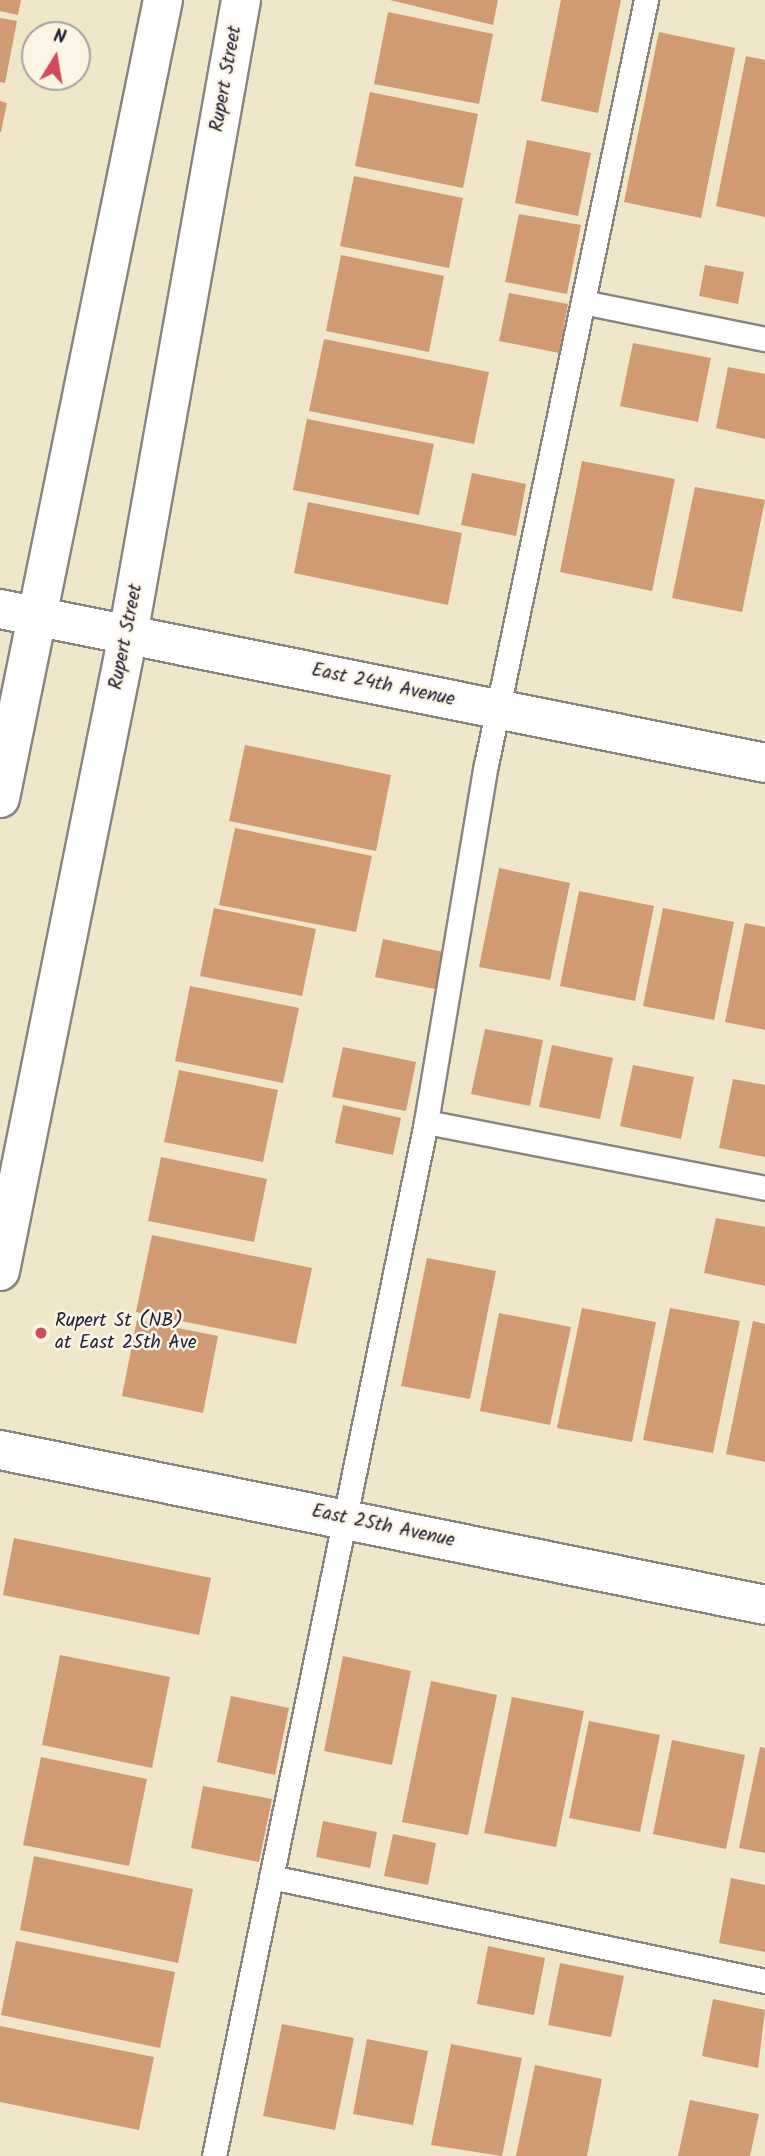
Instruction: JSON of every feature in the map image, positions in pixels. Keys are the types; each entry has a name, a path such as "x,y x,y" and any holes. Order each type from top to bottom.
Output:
{"street":[{"path":"0,798 163,0"},
{"name":"Rupert Street","path":"0,1271 128,635 241,0"},
{"name":"East 24th Avenue","path":"0,609 765,763"},
{"name":"East 25th Avenue","path":"0,1450 765,1605"}],"lane":[{"path":"214,2156 426,1122 498,709 646,0"},
{"path":"583,302 765,339"},
{"path":"426,1122 765,1188"},
{"path":"271,1877 765,1981"}],"building":[{"path":"0,0 21,0 18,15 0,11"},
{"path":"390,0 498,0 493,25"},
{"path":"561,0 621,0 598,113 541,101"},
{"path":"388,12 493,34 479,104 374,84"},
{"path":"0,18 17,21 5,83 0,82"},
{"path":"659,32 735,48 701,218 624,202"},
{"path":"746,56 765,60 765,217 716,206"},
{"path":"370,92 478,114 463,188 355,166"},
{"path":"0,101 7,103 1,132 0,132"},
{"path":"527,140 591,153 578,216 515,203"},
{"path":"354,176 463,198 449,268 340,246"},
{"path":"519,214 581,225 567,294 505,282"},
{"path":"341,255 444,276 429,352 326,331"},
{"path":"705,265 744,272 738,304 699,296"},
{"path":"509,293 568,304 559,353 499,341"},
{"path":"324,339 489,372 474,444 309,411"},
{"path":"633,343 711,358 698,422 620,406"},
{"path":"728,367 765,374 765,439 716,428"},
{"path":"307,419 434,444 419,515 293,490"},
{"path":"582,461 675,479 652,591 560,572"},
{"path":"472,473 526,484 516,536 461,525"},
{"path":"695,487 765,500 742,612 672,598"},
{"path":"308,502 462,533 448,605 294,573"},
{"path":"245,745 391,775 376,851 229,821"},
{"path":"235,828 372,856 356,932 219,905"},
{"path":"499,868 570,883 550,980 479,967"},
{"path":"579,891 654,906 635,1001 560,986"},
{"path":"214,908 316,929 302,996 200,976"},
{"path":"663,908 734,922 714,1020 643,1006"},
{"path":"745,923 765,927 765,1030 725,1022"},
{"path":"383,939 443,952 435,989 375,977"},
{"path":"190,986 299,1008 283,1083 175,1061"},
{"path":"485,1029 543,1040 530,1106 471,1094"},
{"path":"552,1045 613,1058 600,1119 539,1107"},
{"path":"343,1047 416,1062 406,1111 332,1097"},
{"path":"633,1065 694,1077 681,1139 620,1126"},
{"path":"179,1070 278,1090 263,1162 164,1142"},
{"path":"733,1079 765,1085 765,1157 719,1148"},
{"path":"343,1105 401,1118 393,1155 335,1143"},
{"path":"161,1157 267,1179 254,1242 148,1221"},
{"path":"716,1218 765,1227 765,1286 704,1273"},
{"path":"152,1235 312,1268 296,1344 136,1312"},
{"path":"427,1258 496,1271 470,1399 401,1386"},
{"path":"582,1308 656,1322 632,1442 557,1428"},
{"path":"670,1308 740,1321 713,1453 643,1440"},
{"path":"499,1313 571,1327 550,1425 480,1411"},
{"path":"137,1320 218,1336 203,1413 122,1396"},
{"path":"753,1321 765,1324 765,1462 726,1454"},
{"path":"14,1538 211,1578 199,1635 3,1595"},
{"path":"60,1655 170,1677 152,1768 42,1745"},
{"path":"343,1656 411,1671 392,1765 324,1751"},
{"path":"431,1681 497,1695 468,1835 402,1822"},
{"path":"231,1696 289,1708 275,1775 217,1762"},
{"path":"512,1697 584,1711 556,1847 484,1833"},
{"path":"589,1721 660,1735 640,1832 569,1818"},
{"path":"672,1740 745,1755 726,1849 653,1834"},
{"path":"760,1747 765,1748 765,1853 739,1848"},
{"path":"41,1757 147,1779 129,1866 23,1845"},
{"path":"203,1786 272,1799 259,1862 191,1848"},
{"path":"323,1821 377,1832 370,1868 316,1857"},
{"path":"393,1834 436,1843 428,1885 384,1876"},
{"path":"34,1856 193,1889 178,1963 20,1930"},
{"path":"731,1878 765,1885 765,1952 719,1943"},
{"path":"16,1941 175,1972 160,2048 1,2015"},
{"path":"488,1946 545,1958 534,2015 477,2004"},
{"path":"560,1963 624,1976 611,2037 548,2025"},
{"path":"713,1999 765,2010 758,2068 702,2056"},
{"path":"282,2024 354,2038 335,2130 263,2116"},
{"path":"0,2026 154,2057 139,2130 0,2102"},
{"path":"367,2039 428,2051 413,2125 353,2114"},
{"path":"451,2044 522,2058 502,2156 431,2145"},
{"path":"535,2065 602,2079 587,2156 516,2156"},
{"path":"690,2100 759,2114 750,2156 678,2156"}],"place":[{"name":"Rupert St (NB) at East 25th Ave","path":"41,1333"}]}
